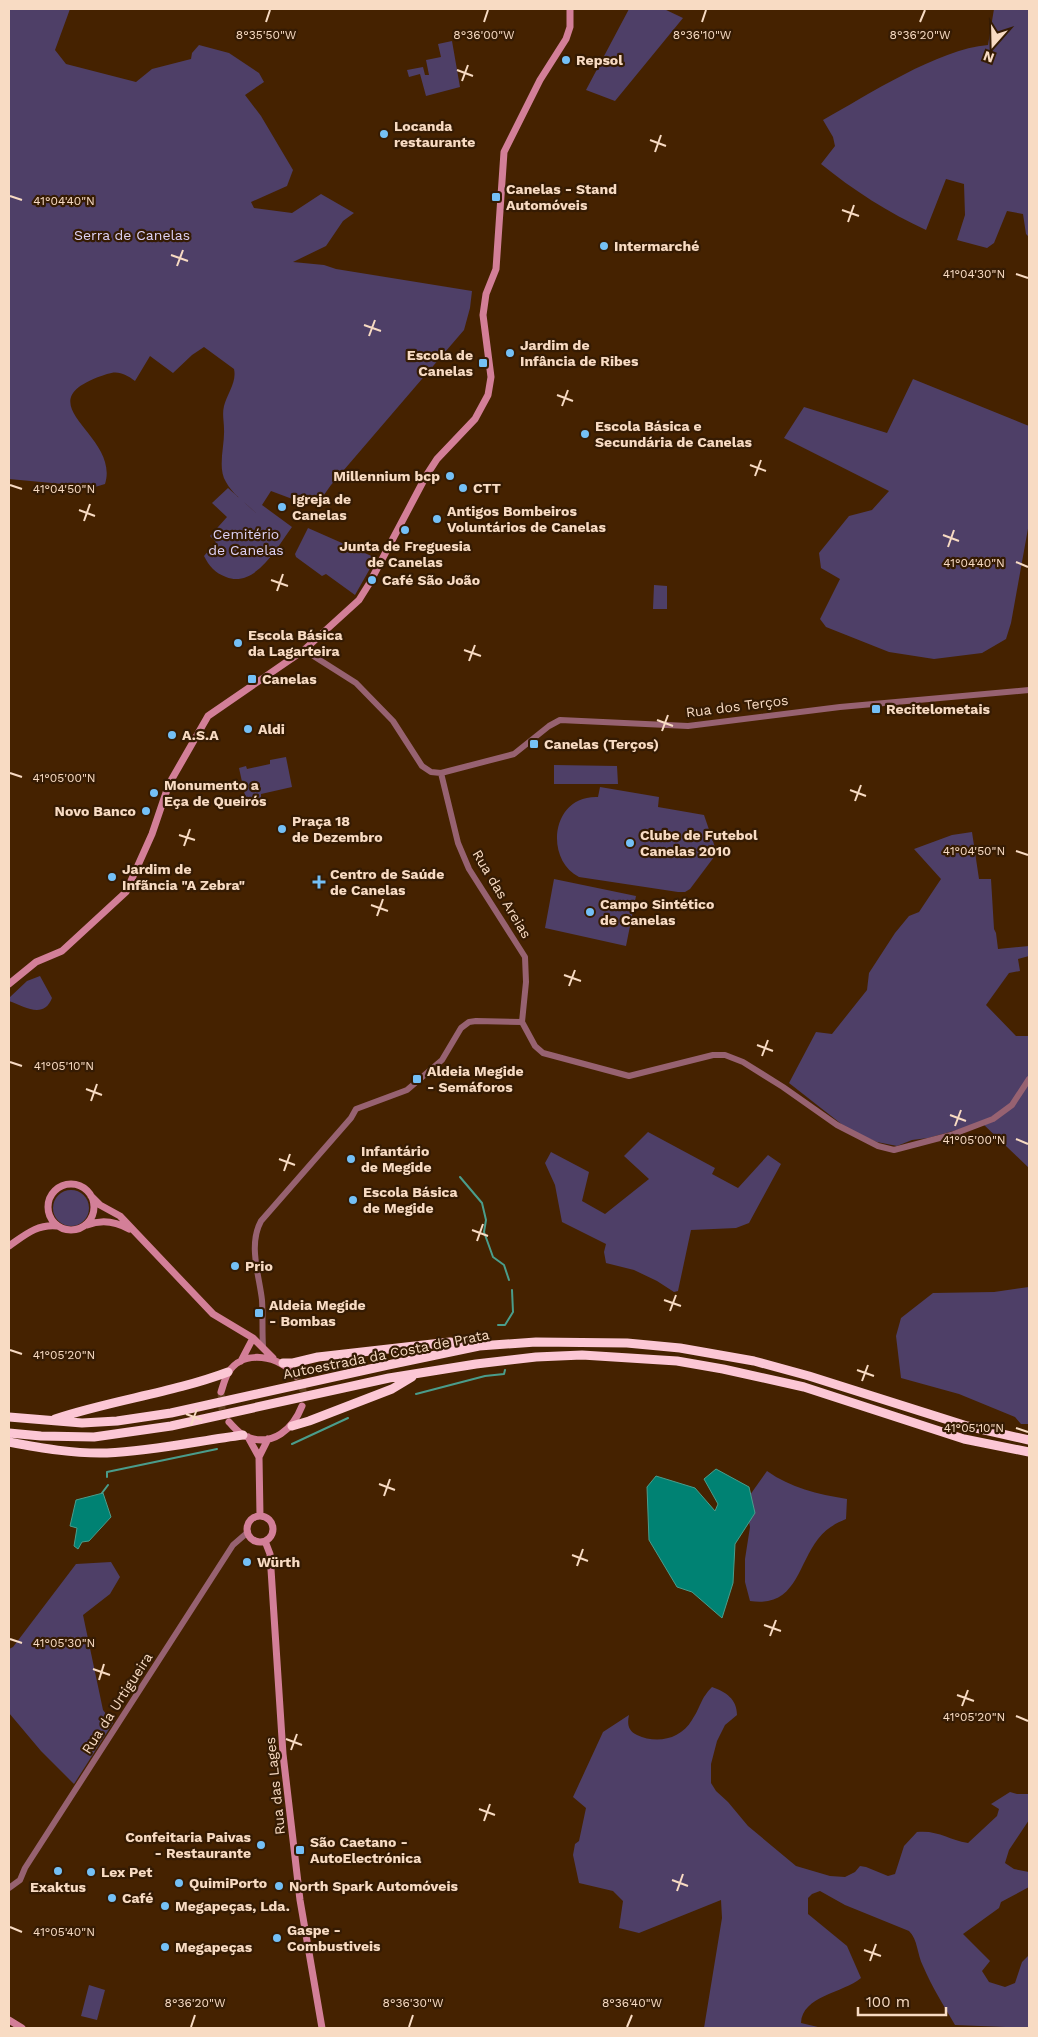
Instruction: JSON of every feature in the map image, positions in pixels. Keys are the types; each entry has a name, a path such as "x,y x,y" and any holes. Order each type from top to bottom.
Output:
{"highway":[{"path":"283,1363 294,1363 318,1357 450,1342 479,1346"},
{"name":"Autoestrada da Costa de Prata","path":"9,1417 52,1421 116,1421 171,1413 388,1364 479,1346 536,1342 627,1343 726,1355 809,1376 967,1426 1029,1440"},
{"name":"Autoestrada da Costa de Prata","path":"9,1433 94,1437 171,1426 389,1378 476,1364 536,1357 582,1355 677,1361 723,1368 804,1387 964,1439 1029,1452"},
{"path":"52,1421 81,1411 101,1408 207,1380 228,1372"},
{"path":"292,1426 392,1389 415,1375"},
{"path":"9,1442 69,1452 106,1453 163,1449 245,1436"}],"main road":[{"path":"9,984 36,962 62,951 126,892 152,834 169,784 208,716 304,650 359,600 426,476 437,459 475,419 488,395 491,377 483,315 486,294 496,269 504,152 540,80 566,39 570,28 570,9"},
{"path":"35,1229 42,1222 54,1191 68,1184 83,1187 100,1205 120,1216 213,1314 240,1332 253,1338 273,1358 283,1363 296,1376"},
{"path":"82,1228 92,1217 94,1210 91,1196"},
{"path":"48,1205 48,1213 57,1226"},
{"path":"9,1246 35,1229 45,1225 69,1230 103,1221 115,1222 134,1232"},
{"path":"240,1332 246,1343 246,1350"},
{"path":"221,1392 228,1372 241,1361 253,1338"},
{"path":"241,1361 256,1358 273,1358"},
{"path":"245,1436 268,1439 282,1434 292,1426 302,1406"},
{"path":"229,1422 245,1436 259,1457"},
{"path":"265,1541 252,1539 248,1532 250,1521 260,1516 259,1457 268,1439"},
{"name":"Rua das Lages","path":"260,1516 271,1521 273,1528 271,1536 265,1541 270,1554 283,1754 300,1900 322,2028"},
{"path":"9,2020 22,2028"}],"street":[{"path":"304,650 323,664 356,683 365,691 393,722 422,766 431,772 441,773"},
{"name":"Rua dos Terços","path":"441,773 514,754 549,726 560,720 592,720 669,726 703,725 840,707 1029,690"},
{"name":"Rua das Areias","path":"441,773 458,843 469,870 525,957 527,972 522,1022"},
{"path":"262,1347 262,1302 256,1258 255,1232 260,1221 351,1118 356,1109 407,1090 442,1060 461,1028 468,1022 476,1020 522,1022 530,1038 543,1053 629,1076 705,1057 724,1055 751,1066 836,1125 878,1146 894,1150 951,1135 993,1119 1012,1105 1029,1079"},
{"path":"253,1338 263,1323"},
{"name":"Rua da Urtigueira","path":"9,1888 20,1880 25,1868 233,1544 248,1532"}],"green space":[{"name":"Serra de Canelas","path":"9,9 70,9 55,50 66,64 136,82 152,69 191,59 192,53 199,45 229,53 259,73 264,82 245,95 261,116 293,170 287,186 251,202 254,208 292,213 321,194 354,213 343,221 326,246 293,262 324,265 336,269 472,291 464,330 331,485 316,506 271,491 262,505 292,527 265,564 247,577 237,579 226,577 213,569 204,556 216,542 210,536 227,517 212,503 228,488 239,498 226,482 222,470 223,409 233,383 234,369 204,347 192,355 173,373 150,356 135,381 122,373 115,372 82,385 71,396 71,408 100,449 106,466 105,484 95,487 9,479"},
{"path":"629,9 664,9 683,18 615,101 586,90"},
{"path":"994,9 1029,9 1029,237 1026,234 1023,214 1007,211 994,243 987,248 957,240 965,215 964,184 946,179 926,230 872,200 821,164 835,146 833,137 823,120 882,86 926,64 968,48 988,45"},
{"path":"452,41 460,87 426,96 420,74 409,77 407,70 423,67 425,75 429,75 426,60 441,57 438,44"},
{"path":"913,379 1029,426 1029,523 1011,623 1006,639 982,653 934,659 889,652 826,627 820,619 840,579 821,568 819,553 849,516 872,510 889,491 784,438 804,407 887,433"},
{"path":"308,528 376,558 355,595 326,574 322,576 296,557 295,554"},
{"path":"654,585 667,586 667,609 653,609"},
{"path":"286,757 292,787 261,794 261,798 246,800 239,768 246,766 247,769 270,764 270,760"},
{"path":"554,765 617,766 618,784 554,784"},
{"path":"600,787 659,797 658,807 704,815 717,853 690,889 685,892 678,892 579,877 568,868 561,857 557,843 562,817 570,806 582,799 598,797"},
{"path":"972,832 979,879 991,879 994,929 998,949 1029,946 1029,956 1018,959 1020,971 1009,973 986,1005 1016,1036 1029,1036 1029,1168 982,1123 928,1138 912,1140 897,1146 877,1142 849,1130 789,1083 816,1032 832,1034 867,990 869,973 895,933 909,916 919,912 941,879 914,849 952,835"},
{"name":"Campo Sintético de Canelas","path":"554,879 636,896 626,946 545,928"},
{"path":"40,976 52,998 49,1004 39,1010 34,1010 9,1001 9,998 27,981"},
{"path":"648,1132 715,1168 712,1174 738,1188 768,1155 781,1164 749,1223 736,1228 691,1230 678,1291 674,1292 634,1270 606,1263 604,1252 606,1244 562,1222 555,1185 545,1163 551,1152 589,1172 582,1201 605,1214 649,1179 624,1156"},
{"path":"71,1190 78,1191 84,1195 88,1201 88,1215 84,1221 78,1225 71,1226 64,1225 58,1221 54,1215 53,1208 54,1201 58,1195 64,1191"},
{"path":"1029,1287 1029,1424 1021,1424 1015,1417 959,1394 901,1378 896,1336 901,1318 933,1293 994,1292"},
{"path":"767,1471 785,1482 805,1490 847,1499 846,1519 830,1527 818,1539 786,1592 777,1598 765,1601 750,1601 745,1582 745,1559 750,1527 745,1502"},
{"path":"111,1562 120,1577 110,1594 83,1615 103,1710 113,1723 74,1784 41,1751 9,1713 9,1649 13,1647 76,1564"},
{"path":"712,1687 722,1691 733,1700 737,1715 725,1725 717,1741 711,1764 711,1783 748,1826 796,1866 830,1876 845,1877 855,1872 860,1866 888,1876 895,1874 904,1846 917,1832 931,1832 968,1843 997,1816 999,1809 991,1804 1010,1792 1029,1794 1029,1820 1009,1850 1005,1863 1014,1869 1029,1872 1029,1887 1001,1902 999,1908 963,1934 990,1961 982,1971 989,1982 1005,1987 1015,1983 1022,1962 1029,1955 1029,2028 955,2025 927,1974 914,1939 909,1931 845,1905 820,1891 808,1898 808,1914 847,1946 861,1978 808,2007 803,2014 801,2023 822,2028 704,2028 722,1918 721,1900 639,1933 619,1928 623,1901 613,1891 579,1883 573,1855 575,1844 579,1841 586,1808 573,1797 603,1732 629,1715 629,1727 637,1735 652,1739 674,1736 687,1727 705,1695"},
{"path":"89,1985 105,1990 97,2020 81,2016"}],"water":[{"path":"716,1469 749,1487 755,1513 735,1544 733,1583 722,1618 692,1592 677,1587 649,1540 647,1487 656,1476 695,1488 715,1511 718,1504 704,1479"},
{"path":"103,1493 111,1517 89,1541 82,1542 78,1549 74,1546 77,1528 70,1526 76,1500"}],"waterway":[{"path":"460,1177 482,1203 486,1220 484,1232 493,1257 504,1265 509,1280"},
{"path":"498,1325 505,1325 513,1312 512,1290"},
{"path":"416,1394 485,1376 504,1374 505,1370"},
{"path":"292,1444 348,1418"},
{"path":"107,1477 107,1472 217,1449"},
{"path":"102,1493 108,1485"}],"tunnel":[{"path":"296,1376 303,1390 303,1401"},
{"path":"221,1392 222,1409 226,1418"}],"place":[{"name":"Repsol","path":"566,60"},
{"name":"Locanda restaurante","path":"384,134"},
{"name":"Canelas - Stand Automóveis","path":"496,197"},
{"name":"Intermarché","path":"604,246"},
{"name":"Jardim de Infância de Ribes","path":"510,353"},
{"name":"Escola de Canelas","path":"483,363"},
{"name":"Escola Básica e Secundária de Canelas","path":"585,434"},
{"name":"Millennium bcp","path":"450,476"},
{"name":"CTT","path":"463,488"},
{"name":"Igreja de Canelas","path":"282,507"},
{"name":"Antigos Bombeiros Voluntários de Canelas","path":"437,519"},
{"name":"Junta de Freguesia de Canelas","path":"405,530"},
{"name":"Café São João","path":"372,580"},
{"name":"Escola Básica da Lagarteira","path":"238,643"},
{"name":"Canelas","path":"252,679"},
{"name":"Recitelometais","path":"876,709"},
{"name":"Aldi","path":"248,729"},
{"name":"A.S.A","path":"172,735"},
{"name":"Canelas (Terços)","path":"534,744"},
{"name":"Monumento a Eça de Queirós","path":"154,793"},
{"name":"Novo Banco","path":"146,811"},
{"name":"Praça 18 de Dezembro","path":"282,829"},
{"name":"Clube de Futebol Canelas 2010","path":"630,843"},
{"name":"Jardim de Infãncia \"A Zebra\"","path":"112,877"},
{"name":"Centro de Saúde de Canelas","path":"319,882"},
{"name":"Campo Sintético de Canelas","path":"590,912"},
{"name":"Aldeia Megide - Semáforos","path":"417,1079"},
{"name":"Infantário de Megide","path":"351,1159"},
{"name":"Escola Básica de Megide","path":"353,1200"},
{"name":"Prio","path":"235,1266"},
{"name":"Aldeia Megide - Bombas","path":"259,1313"},
{"name":"Würth","path":"247,1562"},
{"name":"Confeitaria Paivas - Restaurante","path":"261,1845"},
{"name":"São Caetano - AutoElectrónica","path":"300,1850"},
{"name":"Exaktus","path":"58,1871"},
{"name":"Lex Pet","path":"91,1872"},
{"name":"QuimiPorto","path":"179,1883"},
{"name":"North Spark Automóveis","path":"279,1886"},
{"name":"Café","path":"112,1898"},
{"name":"Megapeças, Lda.","path":"165,1906"},
{"name":"Gaspe - Combustiveis","path":"277,1938"},
{"name":"Megapeças","path":"165,1947"}],"park label":[{"name":"Cemitério de Canelas","path":"246,542"}]}
